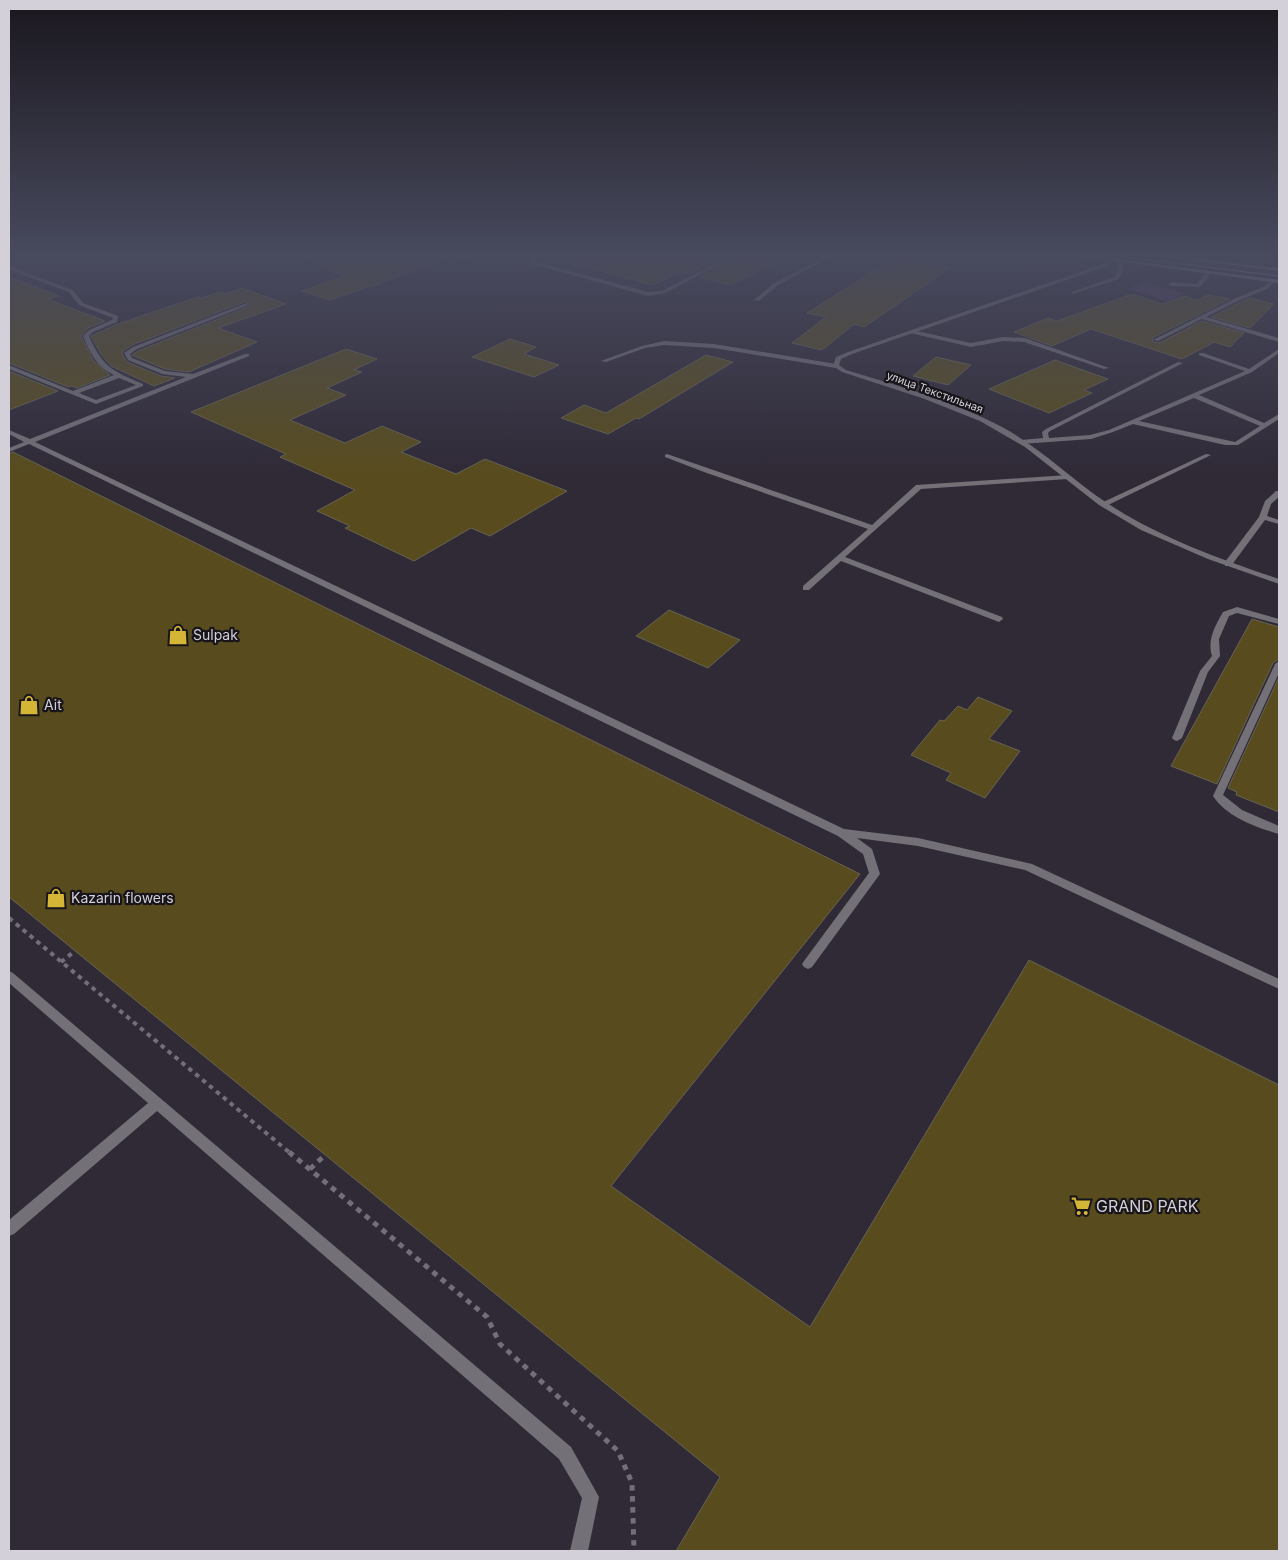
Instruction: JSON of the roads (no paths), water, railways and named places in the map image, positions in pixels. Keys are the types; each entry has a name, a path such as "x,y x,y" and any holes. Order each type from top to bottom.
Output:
{"street":[{"path":"9,367 96,402 141,385 104,369 94,357 86,336 100,329"},
{"path":"185,329 135,348 127,353 130,360 164,373 194,376"},
{"path":"836,366 838,358 850,352 921,329"},
{"path":"1156,340 1180,329"},
{"path":"1241,329 1279,340"},
{"path":"912,332 971,345 1003,339 1025,340 1106,368"},
{"name":"улица Текстильная","path":"604,362 644,347 664,343 714,346 836,366 844,371 965,413 1002,430 1021,442 1103,504 1148,530 1228,564 1279,582"},
{"path":"1021,442 1091,437 1195,396 1250,370 1279,351"},
{"path":"1201,354 1250,370"},
{"path":"9,450 247,355"},
{"path":"1046,439 1045,432 1048,430 1180,363"},
{"path":"73,393 120,376"},
{"path":"1195,396 1264,425"},
{"path":"1133,422 1236,444 1279,416"},
{"path":"9,432 28,443 842,832 868,852 875,874 808,964"},
{"path":"667,456 873,528"},
{"path":"1103,504 1208,456"},
{"path":"806,588 919,487 1068,477"},
{"path":"1228,564 1263,517 1268,503 1279,493"},
{"path":"1263,517 1279,522"},
{"path":"839,558 999,619"},
{"path":"1177,738 1204,672 1216,656 1213,646 1217,632 1226,614 1237,610 1279,622"},
{"path":"1279,664 1218,796 1224,805 1237,813 1279,830"},
{"path":"842,832 918,842 1028,867 1279,984"},
{"path":"9,976 565,1453 591,1497 579,1551"},
{"path":"9,1229 157,1103"}],"place":[{"name":"Sulpak","path":"178,635"},
{"name":"Ait","path":"29,705"},
{"name":"Kazarin flowers","path":"56,898"},
{"name":"GRAND PARK","path":"1081,1206"}]}
